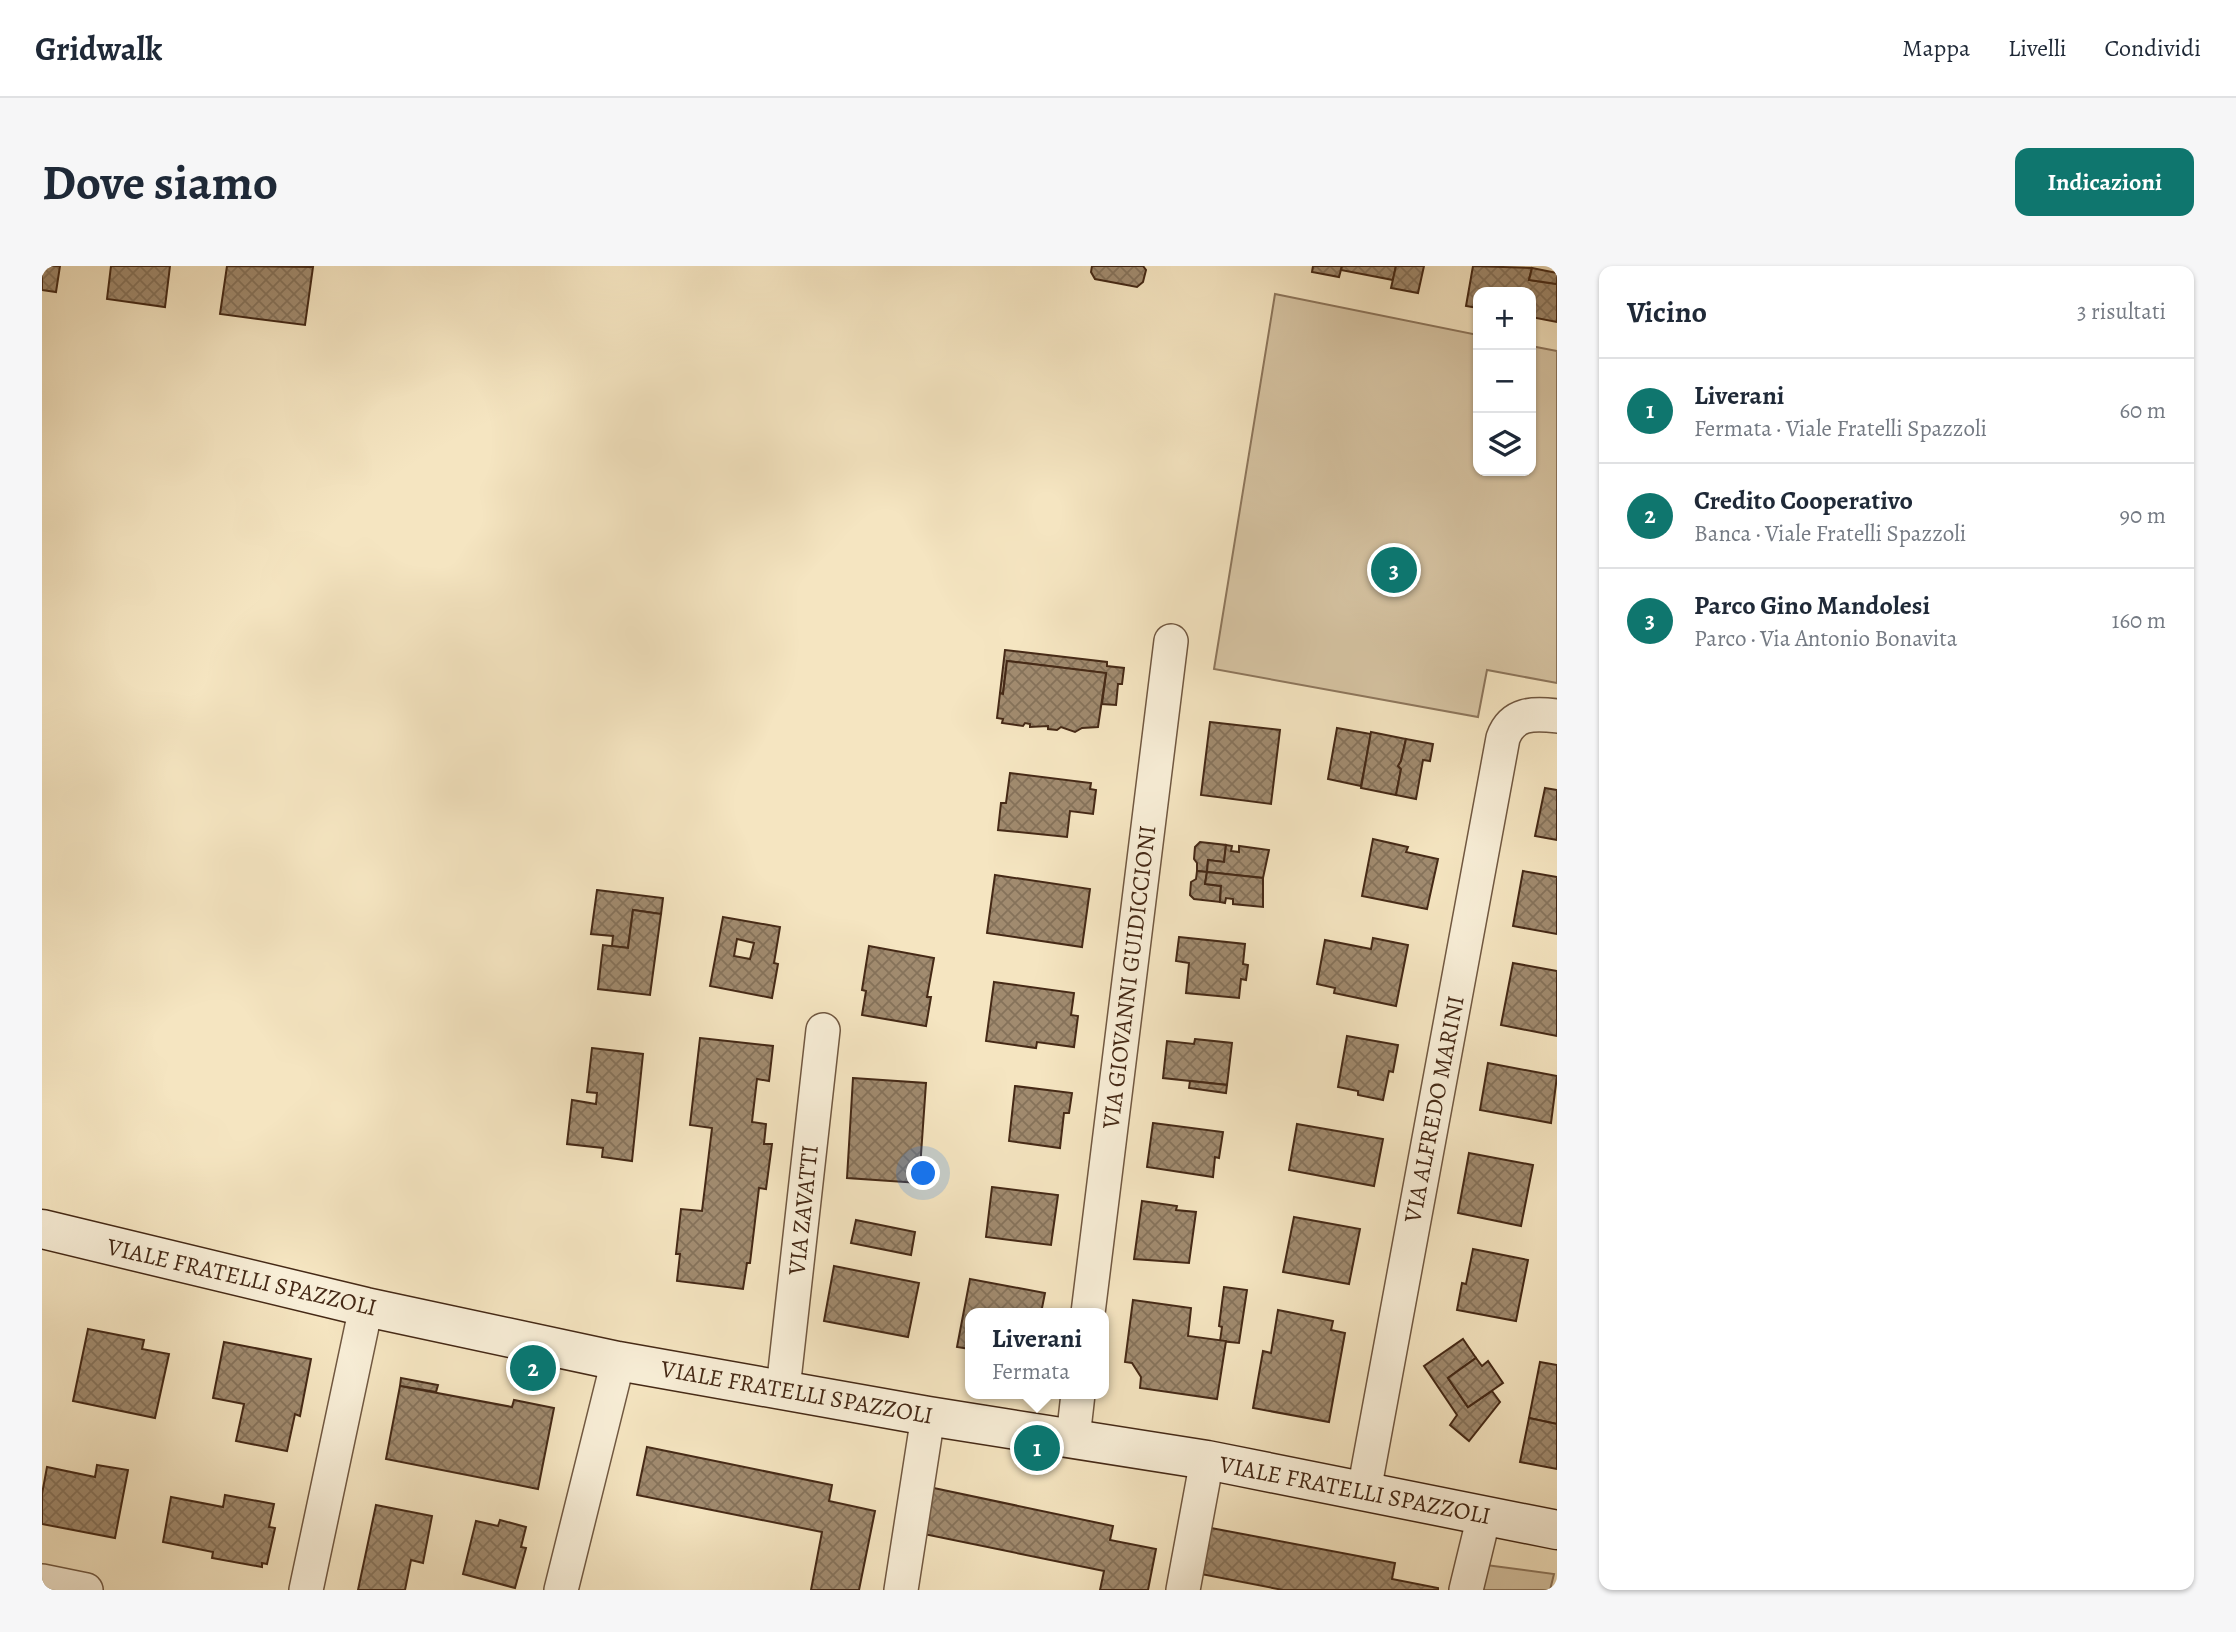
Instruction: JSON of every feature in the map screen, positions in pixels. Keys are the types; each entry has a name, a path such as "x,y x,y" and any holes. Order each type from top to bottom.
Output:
{"street":[{"name":"VIA GIOVANNI GUIDICCIONI","path":"1089,1308 1171,641"},
{"name":"VIA ALFREDO MARINI","path":"1364,1492 1507,726 1514,720 1533,715 1557,716"},
{"name":"VIA ZAVATTI","path":"783,1389 823,1030"},
{"name":"VIALE FRATELLI SPAZZOLI","path":"42,1229 366,1307 618,1361 928,1416 1207,1460 1557,1530"},
{"path":"306,1590 366,1307"},
{"path":"561,1590 618,1361"},
{"path":"1073,1438 1078,1399"},
{"path":"901,1590 928,1416"},
{"path":"1183,1590 1207,1460"},
{"path":"1466,1590 1484,1516"},
{"path":"42,1581 86,1590"}],"shaded area":[{"path":"1275,294 1473,334 1473,476 1536,476 1536,347 1557,351 1557,683 1487,670 1478,717 1214,669"},
{"path":"1486,1565 1554,1574 1550,1590 1481,1590"}],"building":[{"path":"42,266 60,266 56,292 42,290"},
{"path":"111,266 170,266 165,307 107,299"},
{"path":"227,266 313,267 305,325 220,314"},
{"path":"1092,266 1143,266 1146,270 1143,282 1137,287 1095,279 1091,272"},
{"path":"1313,266 1342,266 1339,277 1312,272"},
{"path":"1342,266 1396,266 1393,280 1341,270"},
{"path":"1396,266 1424,266 1418,293 1391,288"},
{"path":"1473,266 1532,268 1529,280 1557,284 1557,322 1536,318 1536,287 1473,287 1473,307 1466,306"},
{"path":"1532,268 1557,273 1557,284 1529,280"},
{"path":"1005,650 1107,662 1107,666 1124,668 1122,684 1118,684 1116,705 1102,704 1106,673 1007,661 1003,694 1000,693"},
{"path":"1007,661 1106,673 1098,727 1082,728 1075,732 1061,727 1057,730 1048,729 1048,726 1030,727 1030,724 1025,723 1023,726 1002,723 1003,719 997,718"},
{"path":"1210,722 1280,730 1271,804 1201,795"},
{"path":"1337,728 1371,734 1361,786 1328,779"},
{"path":"1371,732 1406,739 1398,766 1401,769 1396,795 1361,788"},
{"path":"1406,739 1433,744 1430,761 1423,760 1416,799 1396,795 1401,769 1398,766"},
{"path":"1010,773 1091,783 1090,789 1096,790 1093,814 1070,811 1067,837 998,830 1001,803 1006,803"},
{"path":"1545,788 1557,790 1557,840 1535,836"},
{"path":"1373,839 1408,847 1406,852 1438,859 1427,909 1362,896"},
{"path":"1200,842 1226,845 1224,862 1208,860 1207,872 1197,871 1195,847"},
{"path":"1226,845 1232,846 1231,851 1239,852 1239,846 1269,850 1263,878 1207,872 1208,860 1224,862"},
{"path":"1197,871 1207,872 1205,884 1221,886 1220,902 1194,899 1190,895 1191,882 1196,879"},
{"path":"1523,871 1557,877 1557,934 1513,926"},
{"path":"1207,872 1263,878 1263,907 1233,904 1233,899 1226,898 1225,903 1220,902 1221,886 1205,884"},
{"path":"995,875 1090,889 1082,947 987,933"},
{"path":"597,890 663,898 661,914 633,910 628,948 612,946 613,936 591,934"},
{"path":"633,910 661,914 650,995 598,989 603,945 628,948"},
{"path":"723,917 780,927 774,963 778,964 772,998 710,986","holes":["737,939 754,943 750,959 734,956"]},
{"path":"1179,937 1245,944 1243,964 1248,965 1246,980 1241,979 1239,998 1186,993 1189,963 1176,961"},
{"path":"1373,938 1408,945 1396,1006 1334,993 1335,988 1317,984 1325,940 1371,949"},
{"path":"869,946 934,958 927,997 931,997 926,1026 862,1015 866,991 862,990"},
{"path":"1513,963 1557,971 1557,1036 1501,1025"},
{"path":"994,982 1074,993 1071,1015 1078,1016 1074,1047 1037,1042 1036,1048 986,1041"},
{"path":"1347,1036 1398,1045 1393,1072 1389,1071 1383,1100 1358,1095 1358,1091 1338,1087"},
{"path":"700,1038 773,1046 769,1081 757,1079 752,1122 766,1124 764,1144 772,1144 766,1189 759,1188 750,1263 747,1263 743,1289 677,1281 680,1254 676,1254 681,1209 702,1211 712,1128 690,1125"},
{"path":"1195,1039 1232,1043 1227,1085 1163,1078 1167,1041 1194,1044"},
{"path":"592,1048 643,1054 632,1161 602,1157 603,1148 567,1144 572,1100 596,1104 597,1093 587,1092"},
{"path":"1488,1063 1557,1076 1551,1123 1480,1110"},
{"path":"853,1078 926,1083 919,1183 847,1178"},
{"path":"1190,1081 1227,1085 1226,1093 1189,1088"},
{"path":"1015,1086 1072,1093 1069,1113 1064,1113 1060,1148 1009,1141"},
{"path":"1153,1123 1223,1132 1219,1158 1215,1157 1213,1177 1147,1167"},
{"path":"1297,1124 1383,1139 1374,1186 1289,1170"},
{"path":"1469,1153 1533,1165 1521,1226 1458,1213"},
{"path":"992,1187 1058,1195 1051,1245 986,1237"},
{"path":"1142,1201 1196,1212 1189,1263 1134,1259"},
{"path":"1294,1217 1360,1229 1349,1284 1283,1272"},
{"path":"856,1220 915,1232 911,1255 851,1243"},
{"path":"1473,1249 1528,1260 1516,1321 1457,1310 1462,1283 1466,1284"},
{"path":"834,1266 919,1283 908,1337 824,1321"},
{"path":"970,1279 1045,1293 1042,1308 965,1308 965,1348 957,1347"},
{"path":"1224,1287 1247,1290 1239,1343 1220,1341 1222,1327 1219,1326"},
{"path":"1133,1300 1191,1308 1188,1336 1226,1341 1217,1399 1140,1388 1141,1377 1132,1363 1125,1362"},
{"path":"1278,1310 1333,1321 1331,1330 1345,1333 1329,1422 1253,1408 1263,1351 1271,1353"},
{"path":"88,1329 144,1340 142,1349 169,1354 155,1418 73,1401"},
{"path":"1463,1339 1476,1358 1448,1378 1468,1407 1492,1391 1500,1402 1469,1441 1450,1425 1457,1415 1424,1366"},
{"path":"224,1342 311,1359 300,1416 295,1414 287,1451 236,1441 244,1404 213,1398"},
{"path":"1476,1358 1482,1366 1488,1361 1503,1383 1468,1407 1448,1378"},
{"path":"1540,1362 1557,1365 1557,1424 1529,1418"},
{"path":"401,1378 438,1385 436,1392 400,1386"},
{"path":"400,1386 512,1407 514,1400 554,1408 538,1489 386,1459"},
{"path":"1529,1418 1557,1424 1557,1469 1520,1462"},
{"path":"647,1447 832,1485 829,1501 875,1511 859,1590 811,1590 822,1532 637,1495"},
{"path":"97,1465 128,1470 115,1538 42,1524 42,1494 47,1467 95,1477"},
{"path":"929,1487 1113,1526 1110,1540 1156,1549 1148,1590 1100,1590 1104,1571 919,1533"},
{"path":"225,1495 274,1504 269,1527 275,1528 267,1564 262,1563 262,1567 212,1558 213,1552 163,1542 171,1497 223,1507"},
{"path":"376,1505 432,1516 423,1563 411,1560 405,1590 358,1590"},
{"path":"500,1520 526,1527 521,1547 526,1548 515,1588 463,1574 476,1521 498,1526"},
{"path":"1211,1528 1395,1563 1392,1579 1438,1590 1283,1590 1201,1574"}],"place":[{"name":"Parco Gino Mandolesi","path":"1394,570"},
{"name":"Credito Cooperativo","path":"533,1368"},
{"name":"Liverani","path":"1037,1448"}]}
